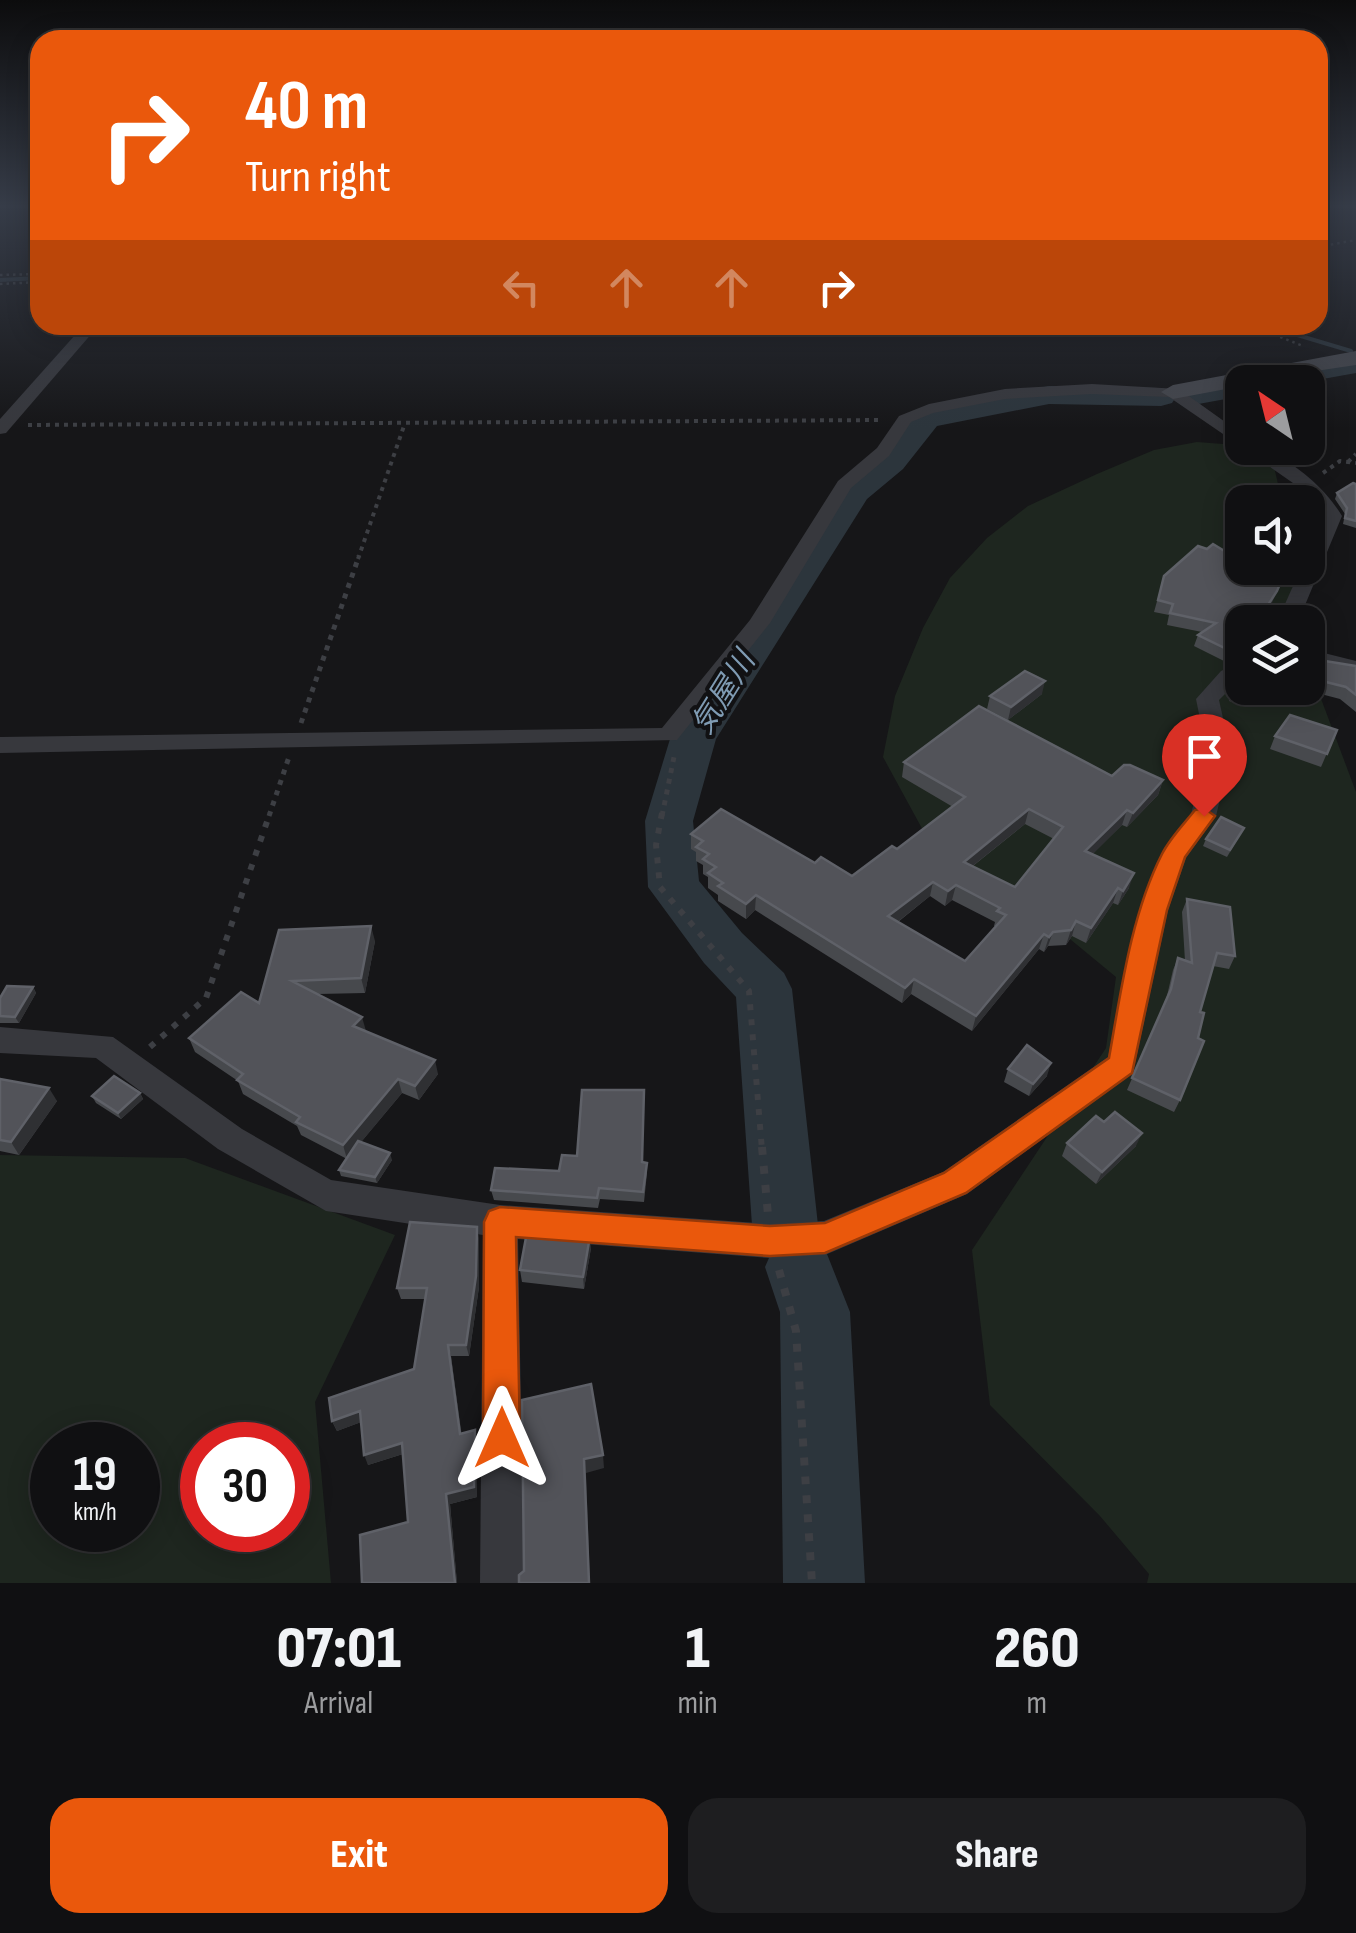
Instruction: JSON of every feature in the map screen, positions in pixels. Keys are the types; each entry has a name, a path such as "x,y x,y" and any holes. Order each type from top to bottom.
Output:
{"street":[{"path":"1,427 83,335"},
{"path":"0,744 669,735 759,623 844,485 883,452 906,420 930,408 1005,394 1092,389 1173,392 1347,359"},
{"path":"1173,392 1225,430"},
{"path":"1277,465 1320,494 1333,516 1295,605"},
{"path":"1325,660 1356,668"},
{"path":"0,1040 102,1046 230,1139 326,1195 500,1222 770,1241 825,1238 955,1183 1122,1064 1154,910 1174,855 1204,816 1219,754 1207,698 1225,683"},
{"path":"500,1222 502,1583"}],"path":[{"path":"0,284 30,282"},
{"path":"1279,335 1347,359"},
{"path":"1,427 906,420"},
{"path":"1348,462 1356,454"},
{"path":"1306,484 1340,461 1356,463"},
{"path":"669,735 676,749 656,845 660,887 749,991 770,1241 796,1331 812,1583"}],"shaded area":[{"path":"1197,442 1225,444 1225,465 1274,465 1278,485 1225,485 1225,585 1292,585 1295,605 1225,605 1225,705 1323,705 1356,792 1356,1583 1147,1583 1149,1574 1100,1516 990,1405 972,1250 1106,1048 1116,977 1059,930 949,878 883,757 895,696 923,628 950,578 987,538 1028,506 1154,450"},
{"path":"0,1155 185,1158 395,1235 315,1402 331,1583 0,1583"}],"building":[{"path":"1353,483 1356,521 1345,518 1347,508 1337,493"},
{"path":"1213,544 1225,551 1225,585 1280,585 1268,605 1225,605 1225,648 1198,635 1216,623 1170,613 1173,604 1158,600 1164,576 1198,546 1207,549"},
{"path":"1325,661 1356,666 1356,695 1346,687 1325,682"},
{"path":"1025,671 1045,681 1011,707 990,696"},
{"path":"979,706 1112,776 1124,765 1130,765 1163,780 1133,813 1127,810 1085,851 1134,873 1123,891 1118,888 1091,928 1076,921 1071,930 1053,932 1049,937 1044,934 976,1016 914,979 905,988 756,895 746,904 718,886 723,883 708,873 716,867 703,859 709,854 696,847 703,841 691,834 721,809 815,863 821,857 852,876 892,846 897,849 965,797 904,762","holes":["1029,809 1063,827 1015,887 964,862","933,882 948,891 956,885 1006,915 965,961 888,916"]},
{"path":"1290,715 1337,730 1327,754 1275,736"},
{"path":"1221,817 1244,828 1230,850 1206,839"},
{"path":"1187,899 1230,907 1235,956 1217,953 1200,1012 1204,1013 1198,1038 1204,1041 1180,1100 1132,1078 1171,989 1178,958 1192,963"},
{"path":"371,926 361,978 292,981 362,1017 353,1026 435,1060 415,1086 398,1079 343,1145 296,1122 300,1117 237,1080 243,1074 189,1038 241,992 259,1003 279,930"},
{"path":"7,986 33,987 15,1017 0,1016 0,998"},
{"path":"1027,1045 1051,1063 1033,1084 1008,1069"},
{"path":"114,1076 140,1093 118,1113 92,1096"},
{"path":"0,1079 49,1088 11,1142 0,1140"},
{"path":"582,1090 644,1090 642,1162 647,1163 643,1192 599,1188 597,1198 491,1190 495,1168 559,1171 562,1155 577,1156"},
{"path":"1115,1112 1142,1133 1102,1172 1067,1143 1096,1116 1104,1122"},
{"path":"358,1141 390,1153 375,1177 339,1170"},
{"path":"410,1222 477,1227 476,1276 466,1345 448,1345 460,1434 475,1430 474,1487 446,1494 455,1583 362,1583 360,1535 408,1522 402,1443 364,1455 360,1411 332,1421 329,1398 414,1369 427,1288 397,1288"},
{"path":"527,1232 590,1236 583,1277 520,1270"},
{"path":"591,1384 603,1455 584,1459 589,1583 519,1583 519,1575 524,1571 522,1400"}],"waterway":[{"path":"1297,335 1351,351"},
{"name":"気屋川","path":"1325,370 1356,364"},
{"name":"気屋川","path":"1193,396 1225,390"},
{"name":"気屋川","path":"785,1225 764,989 723,948 674,887 669,821 693,739 854,492 891,462 926,419 1049,395 1161,397"},
{"name":"気屋川","path":"799,1267 815,1312 824,1583"}],"route":[{"path":"502,1438 500,1222 770,1241 825,1238 955,1183 1122,1064 1154,910 1174,855 1204,816"}]}
